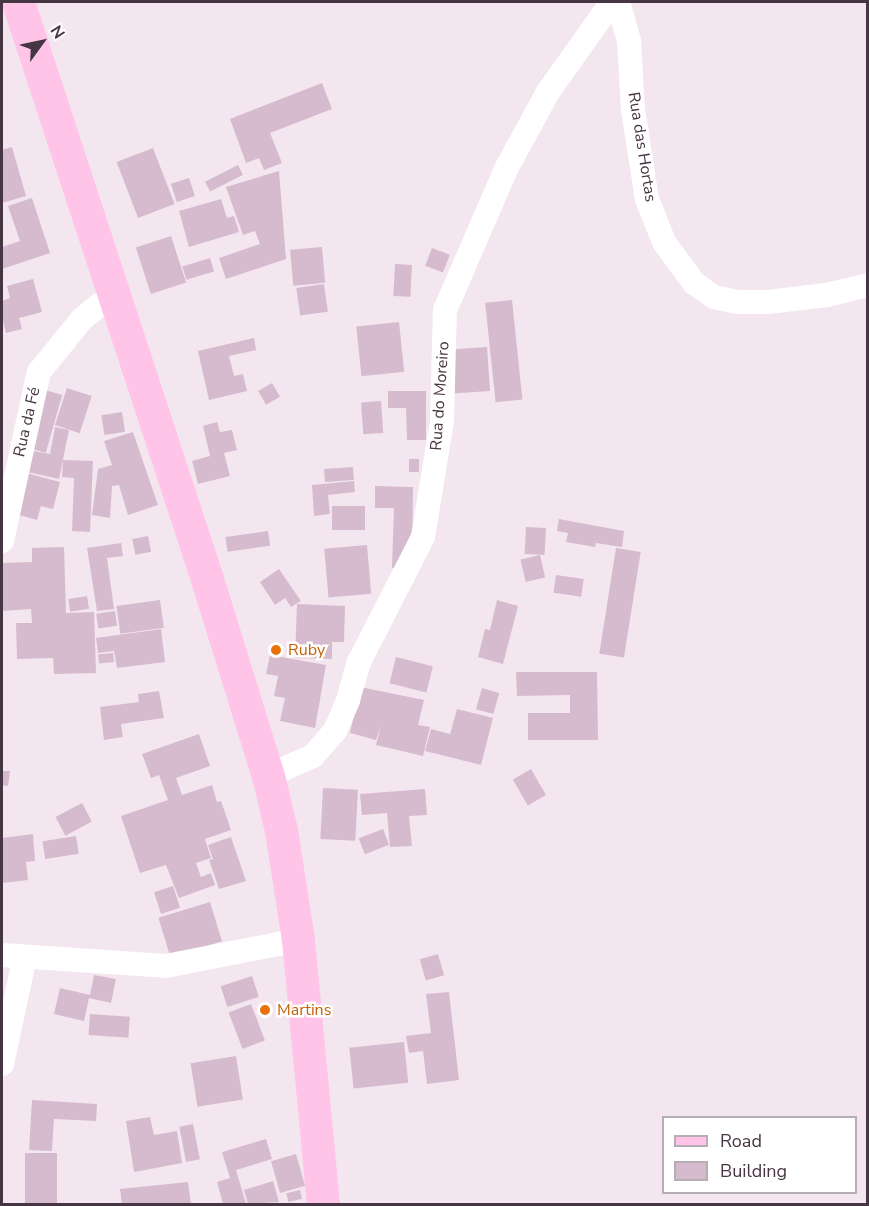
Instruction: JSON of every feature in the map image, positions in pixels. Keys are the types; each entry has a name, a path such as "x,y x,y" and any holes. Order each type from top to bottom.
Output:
{"main road":[{"path":"18,2 207,579 268,776 281,830 298,940 323,1204"}],"street":[{"name":"Rua do Moreiro","path":"268,776 313,756 335,731 363,651 423,537 442,421 446,310 506,169 548,92 612,2"},
{"name":"Rua das Hortas","path":"618,2 629,41 633,110 647,199 664,242 694,283 714,297 737,302 768,302 827,295 867,285"},
{"name":"Rua da Fé","path":"2,541 39,372 82,318 99,305 114,300"},
{"path":"2,956 166,966 298,940"},
{"path":"2,1064 25,957"}],"building":[{"path":"322,83 332,109 270,133 282,163 264,170 259,158 246,163 230,119"},
{"path":"12,147 26,196 2,203 2,150"},
{"path":"153,148 175,204 138,218 117,162"},
{"path":"238,165 243,175 210,192 205,182"},
{"path":"279,171 286,259 226,279 219,258 260,244 255,231 243,235 226,187"},
{"path":"189,178 195,196 177,202 171,184"},
{"path":"32,198 50,253 2,269 2,247 20,241 8,206"},
{"path":"221,199 227,218 234,216 239,232 189,247 179,211"},
{"path":"171,236 186,283 151,294 136,247"},
{"path":"322,247 325,283 293,286 290,250"},
{"path":"432,248 450,255 443,273 425,266"},
{"path":"210,258 214,271 186,280 182,266"},
{"path":"395,264 412,265 410,297 393,296"},
{"path":"33,279 42,312 19,318 22,329 6,333 2,317 2,301 10,298 7,286"},
{"path":"324,284 328,312 300,316 296,288"},
{"path":"512,300 522,399 496,402 485,303"},
{"path":"399,322 404,372 361,376 356,326"},
{"path":"254,338 256,350 229,356 234,376 243,374 247,391 209,400 198,351"},
{"path":"487,347 490,391 453,393 450,350"},
{"path":"272,383 280,397 266,405 258,391"},
{"path":"67,388 92,396 80,433 55,425"},
{"path":"45,390 62,395 46,453 28,448"},
{"path":"388,391 426,391 426,440 407,440 406,408 388,408"},
{"path":"381,401 383,433 363,434 361,402"},
{"path":"122,412 125,432 104,435 101,415"},
{"path":"217,422 220,432 232,430 237,450 224,453 230,476 198,484 192,461 210,456 203,426"},
{"path":"55,427 69,430 59,479 23,471 29,450 50,454"},
{"path":"133,432 158,505 128,515 119,485 112,486 110,518 92,515 98,469 112,465 104,441"},
{"path":"409,459 419,459 419,472 409,472"},
{"path":"63,460 93,461 90,532 72,531 74,478 62,477"},
{"path":"353,467 354,480 325,482 324,469"},
{"path":"26,473 60,482 53,509 41,506 37,520 16,514"},
{"path":"354,481 355,492 328,495 330,514 314,516 312,485"},
{"path":"375,486 413,487 412,568 392,568 394,508 375,508"},
{"path":"332,506 365,506 365,530 332,530"},
{"path":"559,519 624,531 622,547 596,543 595,547 566,542 568,533 557,531"},
{"path":"526,527 546,528 545,555 525,554"},
{"path":"268,531 270,546 228,552 225,537"},
{"path":"148,536 151,552 135,555 132,539"},
{"path":"121,543 123,556 107,558 114,609 97,611 87,548"},
{"path":"367,545 371,594 328,598 324,549"},
{"path":"64,547 66,613 94,612 96,673 54,674 53,658 17,659 16,623 32,623 31,609 2,611 2,563 32,562 32,548"},
{"path":"616,548 641,552 624,658 599,654"},
{"path":"540,555 545,577 526,582 521,559"},
{"path":"279,569 301,601 291,607 285,598 275,605 260,582"},
{"path":"556,575 584,579 581,597 553,593"},
{"path":"87,596 89,609 70,612 68,599"},
{"path":"160,600 164,628 120,634 116,606"},
{"path":"497,600 518,606 503,664 478,657 485,629 490,630"},
{"path":"297,604 345,606 344,642 332,642 332,659 295,658"},
{"path":"115,611 117,626 98,628 96,614"},
{"path":"161,629 165,662 117,668 114,651 98,653 96,638"},
{"path":"113,653 114,662 99,664 98,655"},
{"path":"270,655 326,665 315,728 280,721 285,698 274,696 278,676 266,674"},
{"path":"396,657 433,666 426,692 389,683"},
{"path":"516,672 597,672 598,740 528,740 528,713 570,713 570,695 517,696"},
{"path":"360,687 424,700 418,725 430,727 423,756 376,745 381,725 376,740 350,733"},
{"path":"482,688 499,693 493,714 476,709"},
{"path":"159,691 164,718 121,724 123,737 104,740 100,707 139,702 138,694"},
{"path":"457,709 493,718 481,765 425,751 431,729 450,734"},
{"path":"199,734 210,766 176,778 182,795 212,785 217,802 221,801 231,830 205,839 211,858 196,863 201,877 211,873 215,885 179,898 166,865 140,873 121,816 168,800 159,775 151,778 142,754"},
{"path":"531,769 546,795 528,805 513,780"},
{"path":"2,771 10,771 8,786 2,785"},
{"path":"323,788 358,790 355,841 320,839"},
{"path":"425,789 427,815 409,816 412,846 390,847 387,813 362,815 360,794"},
{"path":"82,803 92,822 65,836 56,817"},
{"path":"383,829 389,845 365,854 359,838"},
{"path":"33,834 35,861 26,862 28,880 2,883 2,838"},
{"path":"76,836 79,854 45,859 42,841"},
{"path":"231,837 246,881 219,889 209,860 213,859 208,845"},
{"path":"173,886 180,908 161,914 154,892"},
{"path":"210,902 222,941 170,957 158,918"},
{"path":"438,954 444,975 426,980 420,959"},
{"path":"94,975 116,979 111,1003 89,998 84,1021 54,1014 60,988 90,995"},
{"path":"252,976 259,997 227,1007 221,986"},
{"path":"449,992 459,1080 427,1084 423,1051 409,1053 406,1036 431,1033 426,994"},
{"path":"251,1004 265,1040 243,1049 229,1013"},
{"path":"90,1014 130,1017 128,1038 89,1035"},
{"path":"404,1042 408,1083 354,1089 349,1048"},
{"path":"236,1056 243,1099 197,1107 191,1063"},
{"path":"32,1100 97,1104 96,1121 54,1119 52,1151 29,1150"},
{"path":"150,1117 154,1135 177,1131 182,1163 134,1172 126,1121"},
{"path":"193,1124 200,1159 186,1162 179,1127"},
{"path":"266,1139 272,1159 236,1170 246,1204 223,1204 217,1182 230,1178 222,1152"},
{"path":"25,1153 57,1153 57,1204 25,1204"},
{"path":"296,1154 305,1186 280,1193 271,1161"},
{"path":"273,1181 279,1202 248,1204 244,1190"},
{"path":"188,1182 191,1204 122,1204 120,1189"},
{"path":"300,1190 302,1199 288,1202 286,1193"}],"place":[{"name":"Ruby","path":"276,650"},
{"name":"Martins","path":"265,1010"}]}
